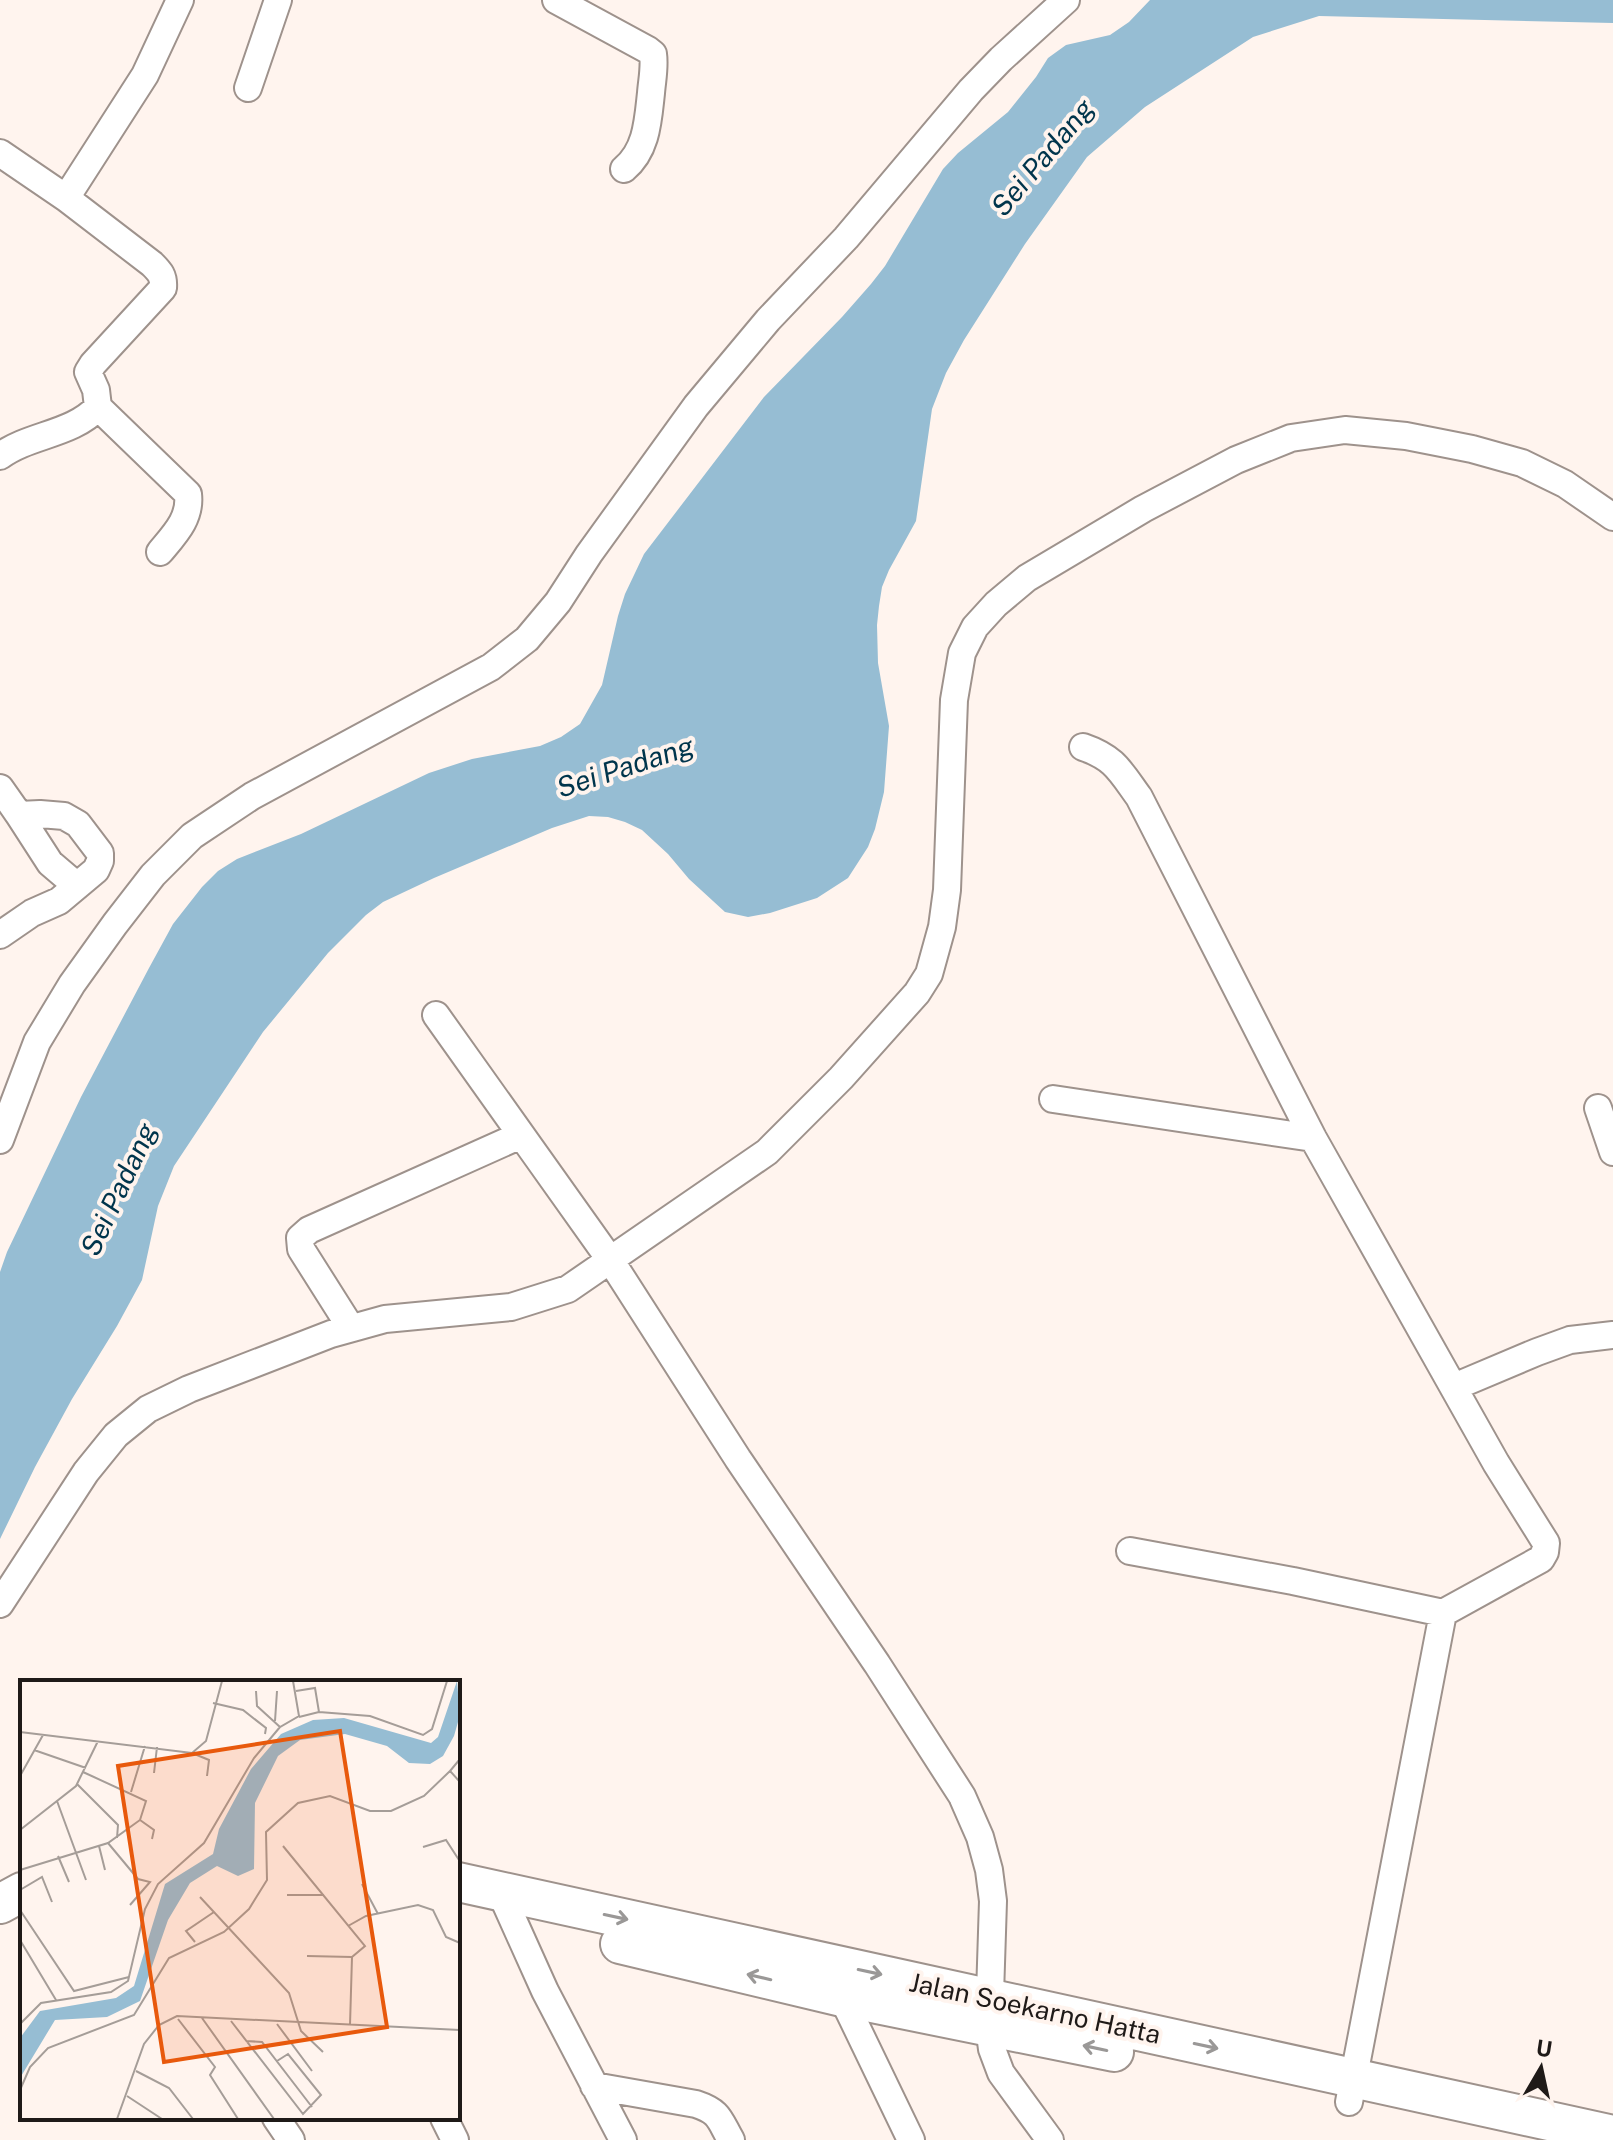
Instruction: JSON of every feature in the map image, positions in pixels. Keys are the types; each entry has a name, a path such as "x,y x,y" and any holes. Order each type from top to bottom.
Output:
{"highway":[{"path":"0,1877 20,1866"},
{"name":"Jalan Soekarno Hatta","path":"460,1883 506,1904 842,1997 989,2012"},
{"path":"0,1904 20,1893"},
{"name":"Jalan Soekarno Hatta","path":"460,1906 506,1904 1468,2115 1613,2135"},
{"name":"Jalan Soekarno Hatta","path":"1468,2115 1528,2140"}],"street":[{"path":"66,198 145,75 180,0"},
{"path":"248,88 278,0"},
{"path":"556,0 653,54 645,136 636,156 624,169"},
{"path":"0,1140 37,1042 72,984 153,875 192,836 252,796 491,667 527,639 558,602 696,406 768,320 846,238 971,90 1066,0"},
{"path":"0,153 66,198 152,264 164,280 163,288 88,372 96,390 98,407 188,494 187,515 160,552"},
{"path":"0,456 21,443 71,427 89,417 98,407"},
{"path":"0,1604 86,1472 116,1435 148,1409 189,1389 351,1328 385,1319 511,1307 568,1289 767,1152 841,1078 917,993 929,974 942,927 947,890 954,700 962,653 975,627 1027,578 1143,509 1236,460 1291,438 1345,430 1419,438 1522,463 1565,484 1613,517"},
{"path":"1083,747 1113,761 1139,797 1313,1138 1496,1463 1546,1543 1541,1559 1443,1613 1130,1551"},
{"path":"0,788 50,863 77,886"},
{"path":"0,935 32,913 59,901 96,870 100,861 100,853 78,824 64,816 19,815"},
{"path":"436,1015 611,1261 738,1459 962,1796 980,1837 993,1901 989,2012 992,2049 1001,2073 1050,2140"},
{"path":"1053,1099 1313,1138"},
{"path":"1598,1108 1613,1152"},
{"path":"351,1328 301,1249 300,1238 309,1230 521,1135"},
{"path":"1454,1387 1559,1344 1613,1335"},
{"path":"1351,2090 1443,1613"},
{"path":"506,1904 545,1991 623,2140"},
{"path":"842,1997 911,2140"},
{"path":"594,2086 710,2109 731,2140"},
{"path":"277,2120 291,2140"},
{"path":"445,2120 455,2140"}],"water":[{"name":"Sei Padang","path":"1150,0 1613,0 1613,23 1319,16 1253,37 1145,107 1087,157 1025,244 964,340 946,373 932,409 916,521 889,570 879,606 878,663 889,726 884,792 868,847 848,878 817,898 770,913 748,917 725,912 642,830 608,817 589,816 552,828 434,878 383,902 366,915 328,953 263,1032 174,1166 158,1206 142,1280 72,1399 0,1539 0,1272 81,1097 173,924 202,887 218,871 237,859 301,834 429,773 472,759 540,746 580,724 602,685 625,594 644,554 764,397 842,317 885,266 943,169 1008,112 1048,58 1066,45 1110,35 1129,22"}]}
